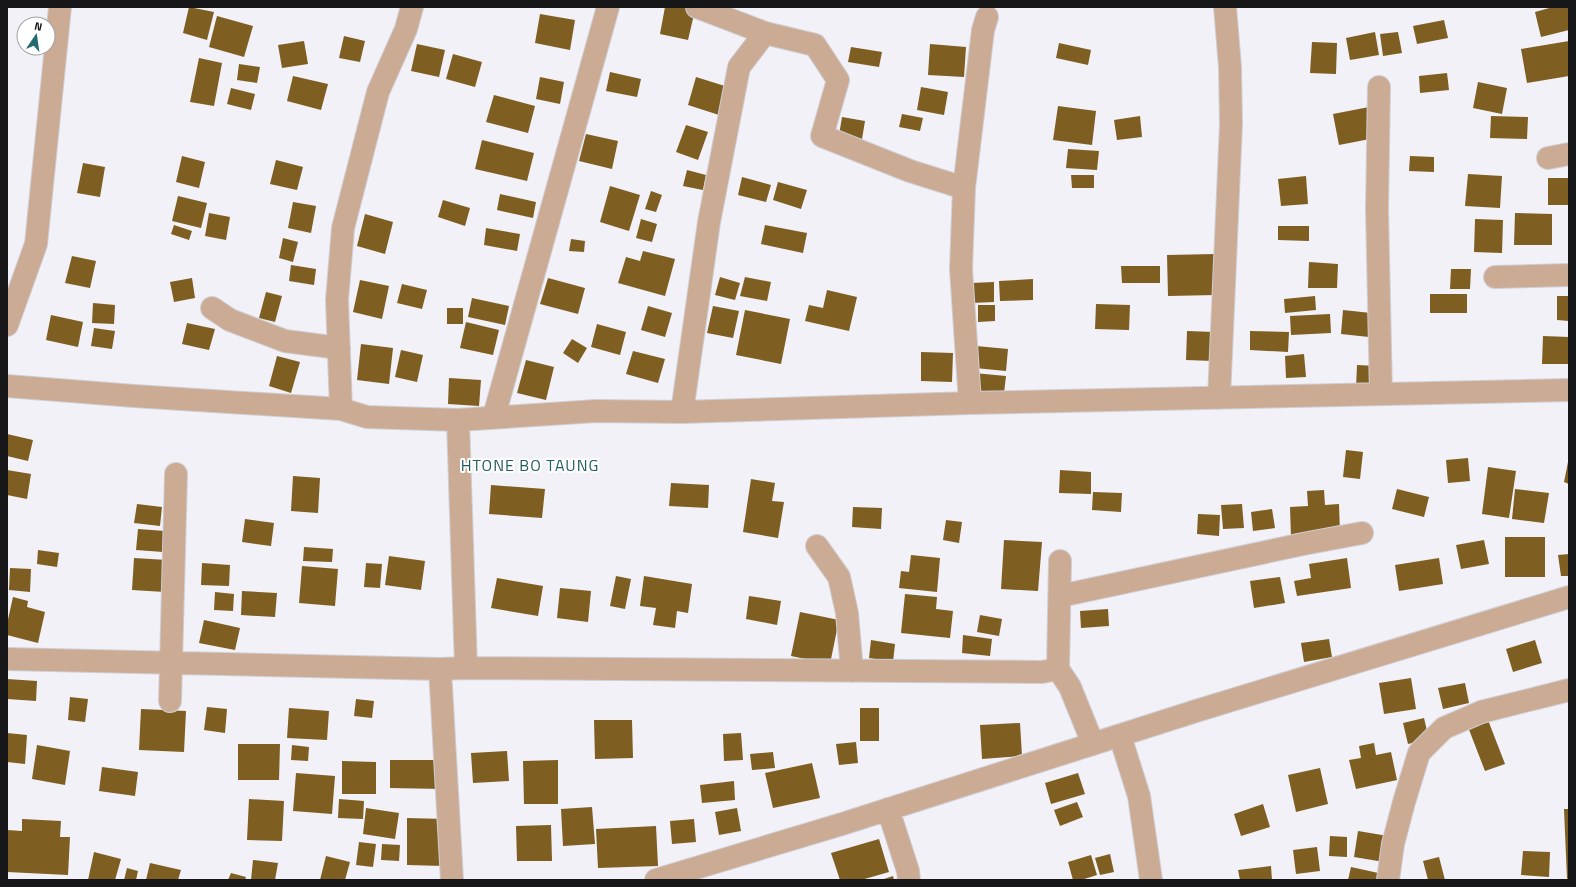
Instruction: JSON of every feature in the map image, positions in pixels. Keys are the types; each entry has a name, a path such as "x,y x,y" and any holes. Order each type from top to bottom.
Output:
{"street":[{"path":"7,325 36,244 60,7"},
{"path":"341,409 337,300 343,228 378,92 406,29 412,7"},
{"path":"494,416 608,7"},
{"path":"697,7 765,33 815,45 838,80 822,136 910,171 964,188"},
{"path":"1219,398 1231,124 1230,67 1225,7"},
{"path":"970,404 961,269 964,188 986,17"},
{"path":"682,412 709,222 740,67 765,33"},
{"path":"1379,87 1377,209 1381,394"},
{"path":"1548,158 1569,154"},
{"path":"1495,277 1569,275"},
{"path":"212,308 230,320 285,341 339,348"},
{"path":"7,386 134,396 341,409 367,417 459,436 494,416 596,411 682,412 1569,390"},
{"path":"459,436 466,668"},
{"path":"170,701 176,474"},
{"path":"1060,596 1303,544 1362,533"},
{"path":"817,546 839,577 847,613 852,671"},
{"path":"1060,561 1058,669 1070,687 1094,744"},
{"path":"656,880 1569,597"},
{"path":"7,659 440,669 1042,672 1058,669"},
{"path":"440,669 452,880"},
{"path":"1388,880 1395,837 1419,753 1444,728 1481,712 1569,690"},
{"path":"1120,736 1138,796 1151,880"},
{"path":"888,809 908,871 909,880"}],"building":[{"path":"189,7 214,12 207,40 183,33"},
{"path":"665,7 682,7 695,10 688,40 660,34"},
{"path":"1553,7 1569,7 1569,30 1541,37 1535,12"},
{"path":"540,14 575,20 570,50 535,43"},
{"path":"217,16 253,26 244,57 209,47"},
{"path":"1444,20 1448,38 1417,44 1413,26"},
{"path":"1375,32 1379,55 1350,60 1346,38"},
{"path":"1398,32 1402,53 1383,56 1380,34"},
{"path":"344,36 365,41 360,62 339,58"},
{"path":"304,41 308,64 282,68 278,45"},
{"path":"1569,41 1569,76 1527,83 1521,49"},
{"path":"1312,42 1337,43 1336,74 1310,73"},
{"path":"1059,43 1091,50 1088,65 1056,58"},
{"path":"417,44 445,50 439,77 411,71"},
{"path":"930,44 966,47 964,77 928,75"},
{"path":"851,47 882,52 879,67 848,62"},
{"path":"453,54 482,62 475,87 446,79"},
{"path":"199,58 222,63 214,106 190,102"},
{"path":"239,64 260,67 257,83 237,80"},
{"path":"610,72 641,79 637,97 606,91"},
{"path":"1447,73 1449,90 1420,93 1419,76"},
{"path":"293,76 328,84 321,110 287,101"},
{"path":"540,77 564,82 560,104 536,99"},
{"path":"696,77 728,87 719,115 688,105"},
{"path":"1478,82 1507,88 1502,114 1473,108"},
{"path":"921,87 948,92 944,115 917,110"},
{"path":"231,88 255,94 251,110 227,104"},
{"path":"494,95 535,106 528,133 486,122"},
{"path":"1058,106 1096,111 1092,145 1053,140"},
{"path":"1369,107 1375,138 1339,145 1333,114"},
{"path":"902,114 923,118 920,131 899,127"},
{"path":"1140,116 1142,137 1117,140 1114,120"},
{"path":"1491,116 1528,117 1527,139 1490,138"},
{"path":"842,117 865,121 862,139 839,135"},
{"path":"686,125 708,132 698,160 676,152"},
{"path":"586,134 618,141 612,169 579,161"},
{"path":"482,140 534,153 527,181 475,169"},
{"path":"1068,149 1099,151 1097,170 1066,168"},
{"path":"182,156 205,162 199,188 176,182"},
{"path":"1410,156 1434,157 1434,172 1409,171"},
{"path":"276,160 303,167 297,190 270,184"},
{"path":"83,163 105,167 100,197 77,193"},
{"path":"687,170 706,175 703,190 683,186"},
{"path":"1468,174 1502,176 1500,208 1465,206"},
{"path":"1071,175 1094,175 1094,188 1072,188"},
{"path":"1306,176 1308,204 1281,206 1278,179"},
{"path":"742,177 771,185 766,202 738,195"},
{"path":"1548,178 1569,178 1569,205 1548,205"},
{"path":"778,182 807,190 801,209 773,200"},
{"path":"610,186 640,195 629,231 600,222"},
{"path":"651,191 662,195 656,212 645,209"},
{"path":"500,194 536,202 533,218 497,210"},
{"path":"178,196 207,203 201,228 172,221"},
{"path":"443,200 470,208 465,226 438,217"},
{"path":"293,202 316,206 311,233 288,228"},
{"path":"209,213 230,217 226,240 205,236"},
{"path":"1515,213 1552,214 1552,245 1514,245"},
{"path":"365,214 393,222 385,254 357,246"},
{"path":"641,219 657,224 652,242 636,238"},
{"path":"1475,219 1503,220 1502,253 1474,252"},
{"path":"174,225 192,231 189,240 171,234"},
{"path":"765,225 807,233 803,253 761,244"},
{"path":"1278,226 1309,226 1309,241 1278,240"},
{"path":"486,228 520,234 517,251 484,245"},
{"path":"283,238 298,242 293,262 279,258"},
{"path":"571,239 585,241 584,252 569,251"},
{"path":"643,251 675,259 665,296 618,283 626,257 640,261"},
{"path":"1215,254 1216,295 1168,296 1167,255"},
{"path":"72,256 96,261 90,288 65,283"},
{"path":"1309,262 1338,264 1337,288 1308,288"},
{"path":"291,265 316,269 314,285 289,281"},
{"path":"1121,266 1160,266 1160,283 1122,283"},
{"path":"1451,269 1471,269 1470,289 1450,289"},
{"path":"720,277 740,283 735,300 715,295"},
{"path":"745,277 771,282 767,301 740,296"},
{"path":"192,278 195,298 174,302 170,282"},
{"path":"548,278 585,288 578,314 540,304"},
{"path":"1033,279 1033,300 1000,301 999,281"},
{"path":"360,280 389,286 382,319 353,312"},
{"path":"994,282 994,302 971,303 971,283"},
{"path":"402,284 427,290 422,309 397,303"},
{"path":"827,290 857,297 849,331 805,321 809,305 823,308"},
{"path":"266,292 282,296 275,322 259,318"},
{"path":"1430,294 1467,294 1467,313 1430,313"},
{"path":"1315,296 1316,310 1285,313 1284,299"},
{"path":"1557,296 1569,296 1569,321 1557,320"},
{"path":"472,298 509,306 505,325 468,317"},
{"path":"93,303 115,305 114,324 92,323"},
{"path":"1096,304 1130,305 1129,330 1095,329"},
{"path":"978,305 995,305 995,321 978,322"},
{"path":"648,306 672,313 665,337 641,330"},
{"path":"713,306 739,311 733,338 707,333"},
{"path":"447,308 463,308 463,324 447,324"},
{"path":"745,310 790,319 781,364 736,355"},
{"path":"1343,310 1371,313 1369,337 1341,334"},
{"path":"1330,314 1331,333 1291,335 1290,316"},
{"path":"51,315 83,322 78,347 46,340"},
{"path":"466,322 499,330 493,355 460,348"},
{"path":"187,323 215,329 209,350 182,344"},
{"path":"597,324 626,332 620,355 591,347"},
{"path":"94,328 115,331 112,349 91,346"},
{"path":"1187,331 1214,332 1213,361 1186,360"},
{"path":"1250,331 1289,332 1288,352 1250,350"},
{"path":"1543,336 1569,337 1569,364 1542,364"},
{"path":"572,339 587,348 578,363 563,353"},
{"path":"361,344 393,348 389,384 357,380"},
{"path":"976,346 1008,349 1006,371 975,368"},
{"path":"401,350 423,355 417,382 395,377"},
{"path":"633,351 665,359 658,383 626,374"},
{"path":"921,352 953,353 952,382 921,381"},
{"path":"1304,354 1306,377 1286,378 1285,356"},
{"path":"277,356 300,362 291,393 269,386"},
{"path":"526,360 554,367 546,400 517,393"},
{"path":"1357,365 1377,366 1376,389 1356,388"},
{"path":"974,373 1006,376 1004,393 972,390"},
{"path":"449,378 481,380 479,406 448,404"},
{"path":"7,434 33,440 28,461 7,456"},
{"path":"1346,450 1363,452 1360,479 1343,477"},
{"path":"1468,458 1470,481 1448,483 1446,460"},
{"path":"1569,462 1569,484 1564,482"},
{"path":"1488,467 1516,471 1509,518 1482,514"},
{"path":"7,470 31,474 27,499 7,495"},
{"path":"1060,470 1091,472 1091,494 1059,493"},
{"path":"293,476 320,478 318,513 291,511"},
{"path":"751,479 775,483 772,501 784,502 778,538 743,532"},
{"path":"671,483 709,485 708,508 669,506"},
{"path":"491,485 545,489 542,518 489,514"},
{"path":"1397,489 1429,497 1424,517 1392,509"},
{"path":"1515,489 1549,493 1544,523 1512,519"},
{"path":"1324,490 1325,505 1339,504 1340,534 1291,537 1290,507 1308,506 1307,491"},
{"path":"1093,492 1122,493 1121,512 1092,510"},
{"path":"137,504 162,507 160,526 134,523"},
{"path":"1242,504 1244,528 1223,529 1221,505"},
{"path":"853,507 882,508 881,529 852,527"},
{"path":"1272,509 1275,528 1253,531 1251,512"},
{"path":"1198,514 1220,515 1219,536 1197,534"},
{"path":"245,519 274,523 271,546 242,542"},
{"path":"946,520 962,522 959,543 943,540"},
{"path":"138,529 165,531 163,552 136,550"},
{"path":"1505,537 1545,537 1545,577 1505,577"},
{"path":"1004,540 1042,542 1038,591 1001,589"},
{"path":"1484,540 1489,564 1461,569 1456,545"},
{"path":"304,547 333,549 332,562 303,561"},
{"path":"38,550 59,553 57,567 37,564"},
{"path":"1569,554 1569,576 1561,576 1558,555"},
{"path":"911,555 940,558 937,592 899,588 901,571 909,572"},
{"path":"389,556 425,561 421,590 385,585"},
{"path":"134,558 167,560 165,592 132,590"},
{"path":"1347,558 1351,588 1297,596 1294,581 1311,578 1309,564"},
{"path":"1439,558 1443,584 1399,591 1395,565"},
{"path":"202,563 230,565 229,586 201,585"},
{"path":"366,563 382,564 380,588 364,587"},
{"path":"302,566 338,569 335,606 299,603"},
{"path":"10,568 31,569 30,592 9,590"},
{"path":"616,576 631,579 625,609 610,606"},
{"path":"644,576 692,584 688,613 677,611 675,628 653,625 656,608 640,606"},
{"path":"1280,577 1285,603 1254,608 1250,581"},
{"path":"497,578 543,586 538,616 491,608"},
{"path":"560,588 591,591 588,622 557,618"},
{"path":"242,591 277,593 275,617 241,615"},
{"path":"215,592 234,594 233,611 214,610"},
{"path":"905,594 937,597 936,609 953,611 950,638 901,633"},
{"path":"749,596 781,601 777,625 746,619"},
{"path":"13,597 28,601 27,607 45,612 38,643 7,635 7,624"},
{"path":"1108,609 1109,626 1081,628 1080,611"},
{"path":"800,612 839,620 830,664 791,656"},
{"path":"980,615 1002,619 999,636 977,632"},
{"path":"204,620 240,628 235,650 199,643"},
{"path":"963,635 992,639 990,656 962,653"},
{"path":"1329,639 1332,657 1304,662 1301,643"},
{"path":"871,640 895,644 893,662 869,658"},
{"path":"1535,640 1542,663 1513,672 1506,649"},
{"path":"1411,678 1416,709 1384,714 1379,683"},
{"path":"7,679 37,681 36,701 7,699"},
{"path":"1465,683 1469,703 1443,709 1438,688"},
{"path":"70,697 88,699 85,722 68,720"},
{"path":"356,699 374,701 372,718 354,716"},
{"path":"207,707 227,709 225,733 204,730"},
{"path":"289,708 329,711 327,740 287,738"},
{"path":"860,708 879,708 879,741 860,741"},
{"path":"141,709 186,711 184,752 139,750"},
{"path":"1424,718 1429,739 1408,744 1403,723"},
{"path":"594,720 632,720 633,758 595,759"},
{"path":"1488,720 1505,764 1485,771 1468,727"},
{"path":"1020,723 1022,756 982,759 980,725"},
{"path":"7,733 27,735 25,764 7,762"},
{"path":"741,733 743,760 724,761 723,734"},
{"path":"856,742 858,763 839,765 836,744"},
{"path":"1374,743 1376,755 1391,752 1397,780 1356,789 1349,760 1361,758 1359,746"},
{"path":"238,744 280,744 279,780 238,780"},
{"path":"37,745 70,751 65,785 32,779"},
{"path":"292,745 309,747 308,761 291,760"},
{"path":"507,751 509,781 473,783 471,753"},
{"path":"773,752 775,768 752,770 750,754"},
{"path":"390,760 443,760 443,789 390,788"},
{"path":"558,760 558,804 524,804 523,761"},
{"path":"342,761 376,762 376,794 342,794"},
{"path":"812,763 820,798 773,808 765,773"},
{"path":"102,767 138,772 135,796 99,791"},
{"path":"1320,768 1328,804 1296,812 1288,775"},
{"path":"296,773 335,776 332,814 293,811"},
{"path":"1078,773 1085,794 1051,804 1045,783"},
{"path":"734,781 735,800 702,803 700,785"},
{"path":"249,799 284,801 282,841 247,840"},
{"path":"339,799 364,801 363,819 338,818"},
{"path":"1077,802 1083,817 1060,826 1054,810"},
{"path":"1263,804 1270,827 1241,836 1234,814"},
{"path":"592,807 595,844 563,846 561,809"},
{"path":"366,808 399,813 395,839 363,834"},
{"path":"737,808 741,831 719,835 715,812"},
{"path":"1564,809 1569,809 1569,878 1567,879"},
{"path":"407,818 444,819 444,866 407,865"},
{"path":"22,819 61,821 60,837 70,837 68,875 7,872 7,830 22,831"},
{"path":"694,819 696,842 672,844 670,821"},
{"path":"551,825 552,861 517,861 516,826"},
{"path":"656,826 658,866 598,868 596,829"},
{"path":"1358,831 1388,836 1384,862 1354,857"},
{"path":"1330,836 1347,837 1347,857 1329,856"},
{"path":"879,839 889,872 861,880 840,880 831,853"},
{"path":"359,842 376,844 373,867 356,865"},
{"path":"382,844 400,845 399,861 381,860"},
{"path":"1317,847 1320,871 1296,874 1293,850"},
{"path":"1523,851 1550,852 1549,877 1521,875"},
{"path":"94,852 121,859 115,880 88,880"},
{"path":"1110,854 1114,872 1100,875 1095,858"},
{"path":"1091,855 1097,875 1081,880 1073,880 1068,862"},
{"path":"326,856 350,862 345,880 320,880"},
{"path":"1439,857 1445,880 1428,880 1423,861"},
{"path":"253,860 278,863 275,880 251,880"},
{"path":"150,863 181,870 178,880 146,880"},
{"path":"1271,866 1272,880 1240,880 1238,870"},
{"path":"1351,867 1383,874 1382,880 1348,880"},
{"path":"127,868 138,871 136,880 124,880"},
{"path":"231,873 246,877 245,880 228,880"},
{"path":"893,876 894,880 881,880"}],"district":[{"name":"HTONE BO TAUNG","path":"530,465"}]}
